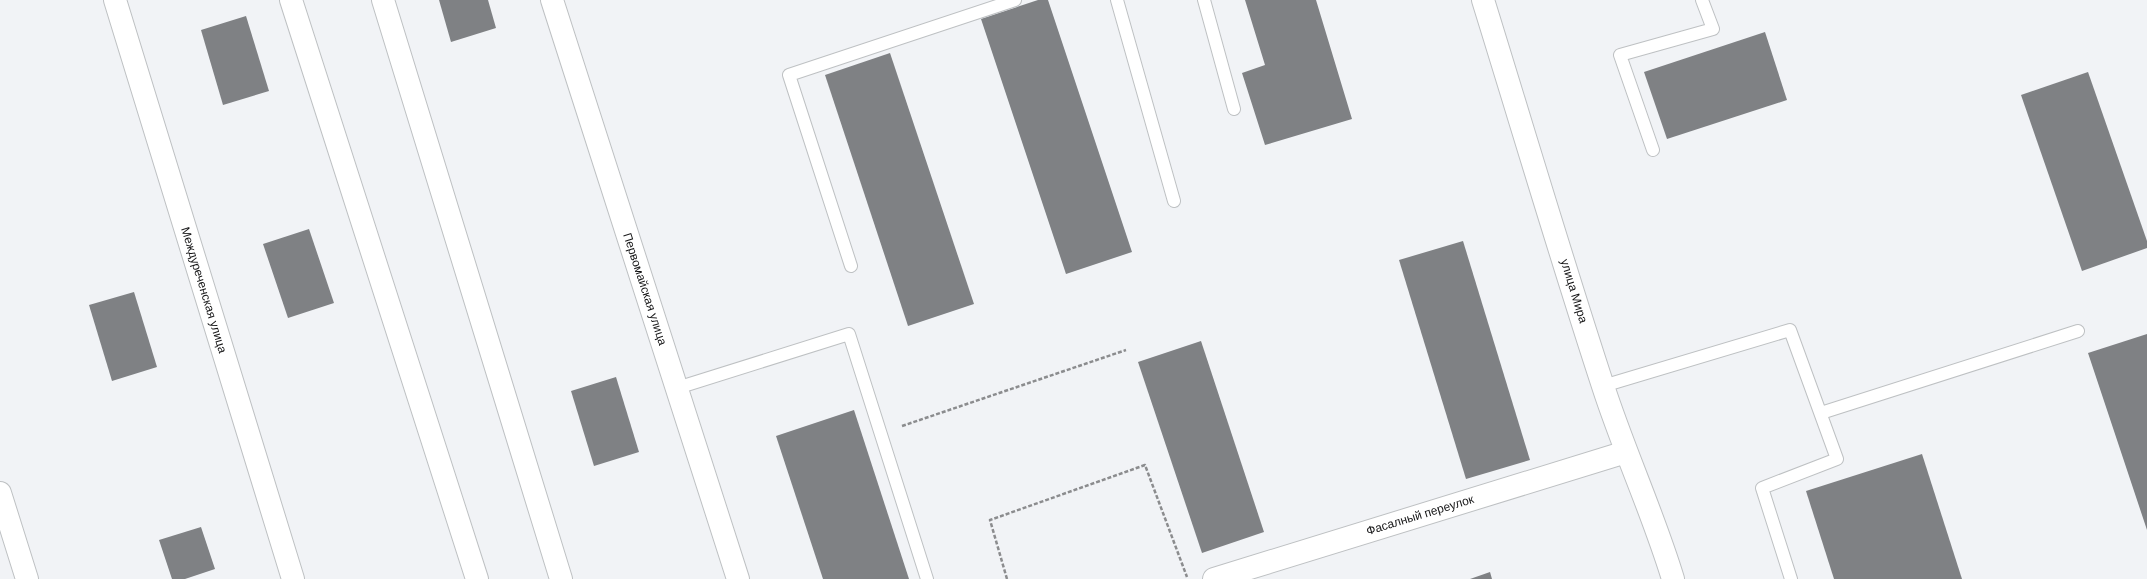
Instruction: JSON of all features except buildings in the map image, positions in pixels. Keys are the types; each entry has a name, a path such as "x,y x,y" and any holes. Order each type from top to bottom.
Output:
{"street":[{"name":"Междуреченская улица","path":"115,0 293,579"},
{"path":"291,0 477,579"},
{"path":"383,0 561,579"},
{"name":"Первомайская улица","path":"552,0 738,579"},
{"name":"улица Мира","path":"1483,0 1603,386 1626,452 1660,536 1673,579"},
{"name":"Фасалный переулок","path":"1214,579 1626,452"},
{"path":"0,493 27,579"}],"lane":[{"path":"850,266 790,75 1015,0"},
{"path":"1117,0 1174,201"},
{"path":"1204,0 1234,109"},
{"path":"1653,150 1620,55 1713,29 1702,0"},
{"path":"1603,386 1790,330 1838,458 1762,488 1791,579"},
{"path":"1821,413 2078,331"},
{"path":"677,388 849,334 927,579"}],"path":[{"path":"881,434 1126,350"},
{"path":"1007,579 990,520 1146,465 1188,579"}]}
